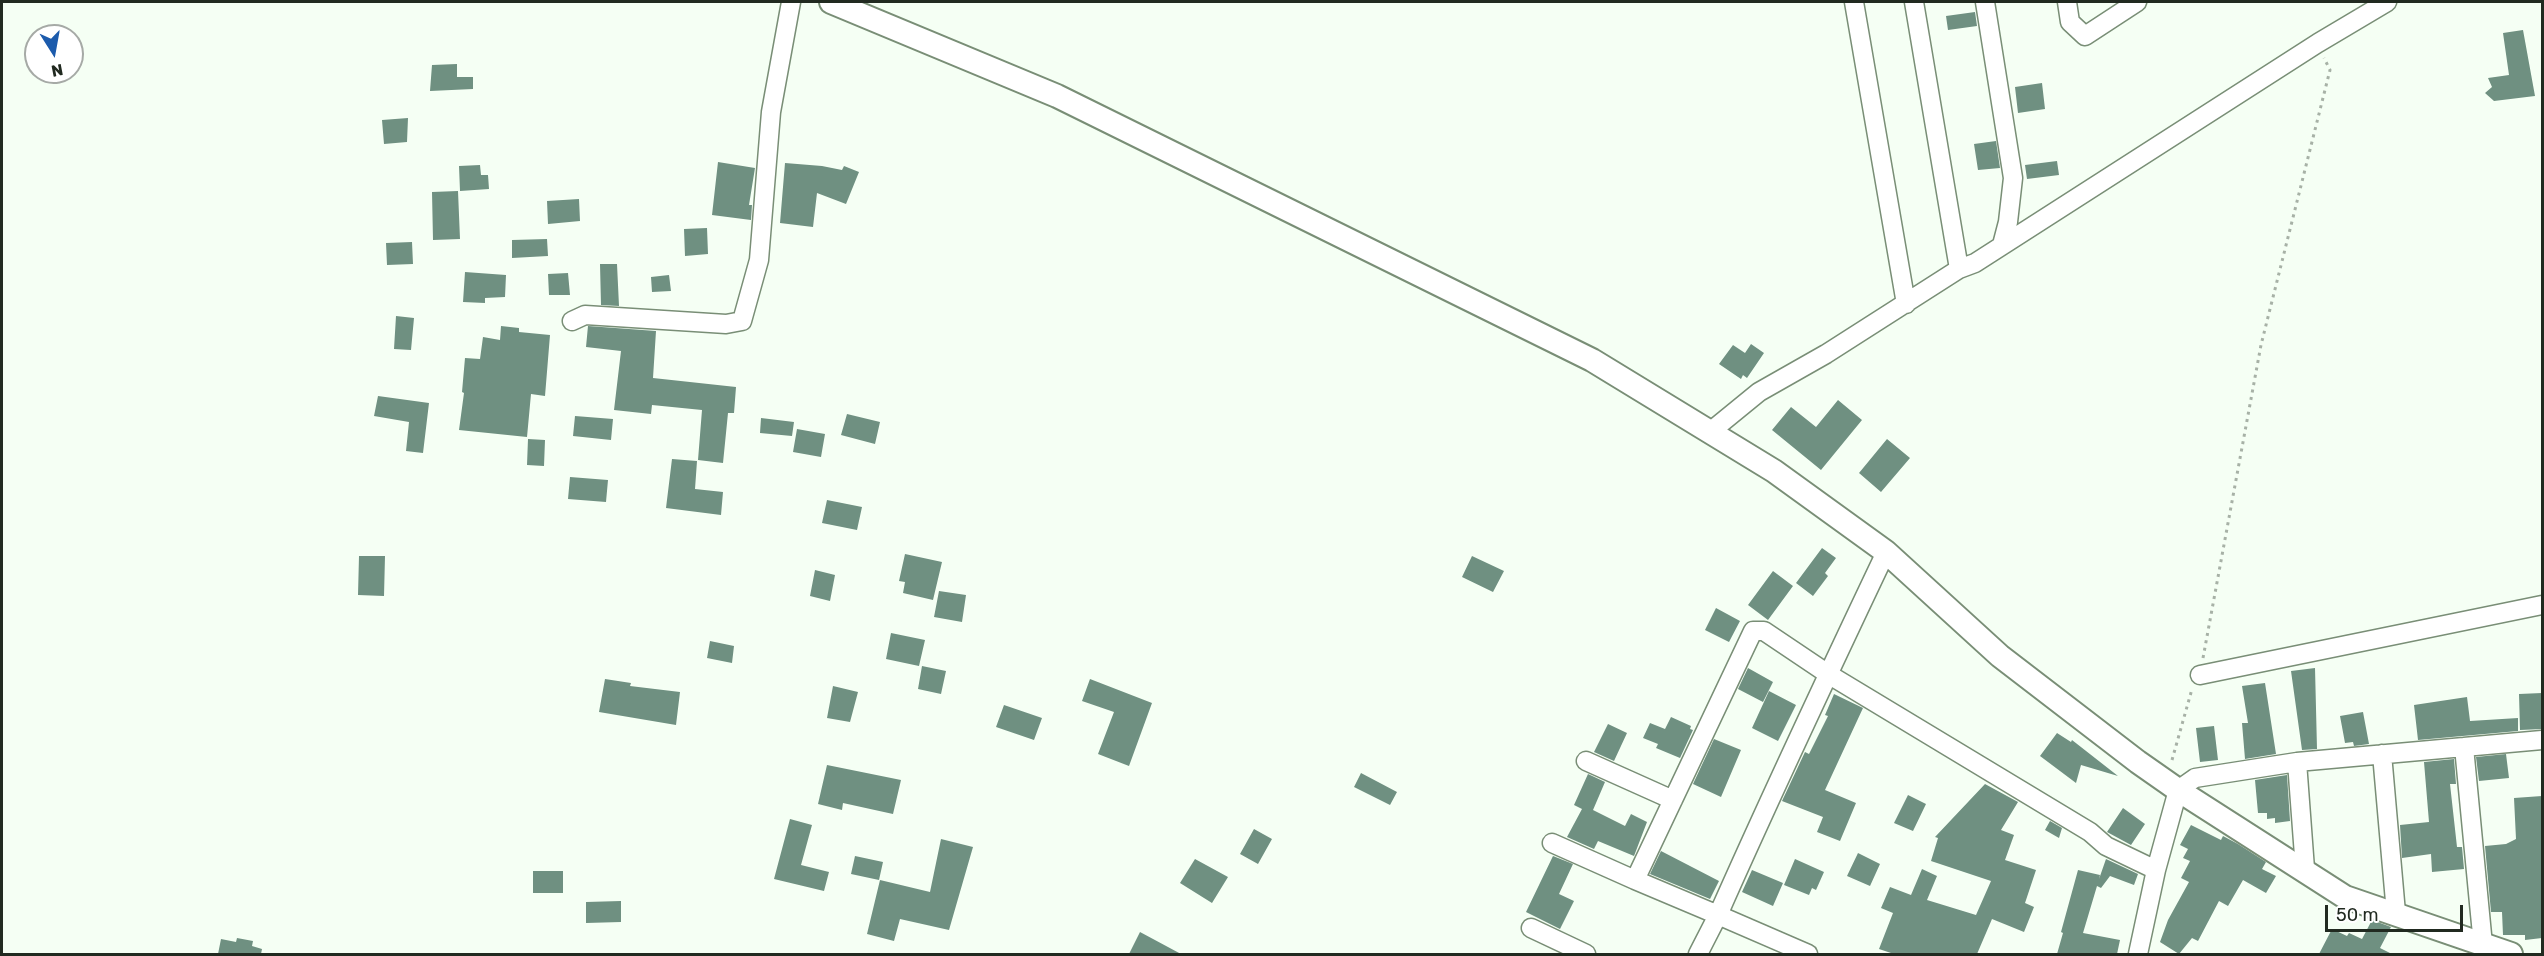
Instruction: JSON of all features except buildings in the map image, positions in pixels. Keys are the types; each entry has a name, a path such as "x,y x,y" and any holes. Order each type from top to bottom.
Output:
{"street":[{"path":"572,321 585,315 726,324 742,321 759,260 771,112 791,2"},
{"path":"831,2 1057,96 1592,360 1774,471 1886,552 2000,657 2178,790 2305,869 2345,897 2511,954"},
{"path":"1854,2 1906,304"},
{"path":"1914,2 1959,269"},
{"path":"1985,2 2013,178 2008,222 2001,245"},
{"path":"2067,2 2070,22 2085,36 2137,2"},
{"path":"1710,432 1759,392 1826,354 1959,269 1975,262 2318,43 2387,2"},
{"path":"1698,954 1886,552"},
{"path":"2200,675 2542,605"},
{"path":"1635,880 1753,631 1764,631 1828,674 2090,832 2106,846 2156,870"},
{"path":"2138,954 2156,870 2178,790 2195,778 2297,762 2542,740"},
{"path":"2464,747 2483,945"},
{"path":"2382,754 2396,913"},
{"path":"1586,761 1673,800"},
{"path":"2297,762 2305,869"},
{"path":"1552,843 1808,954"},
{"path":"1531,928 1586,954"}],"path":[{"path":"2172,761 2192,689 2200,675 2262,345 2330,70 2318,43"}]}
